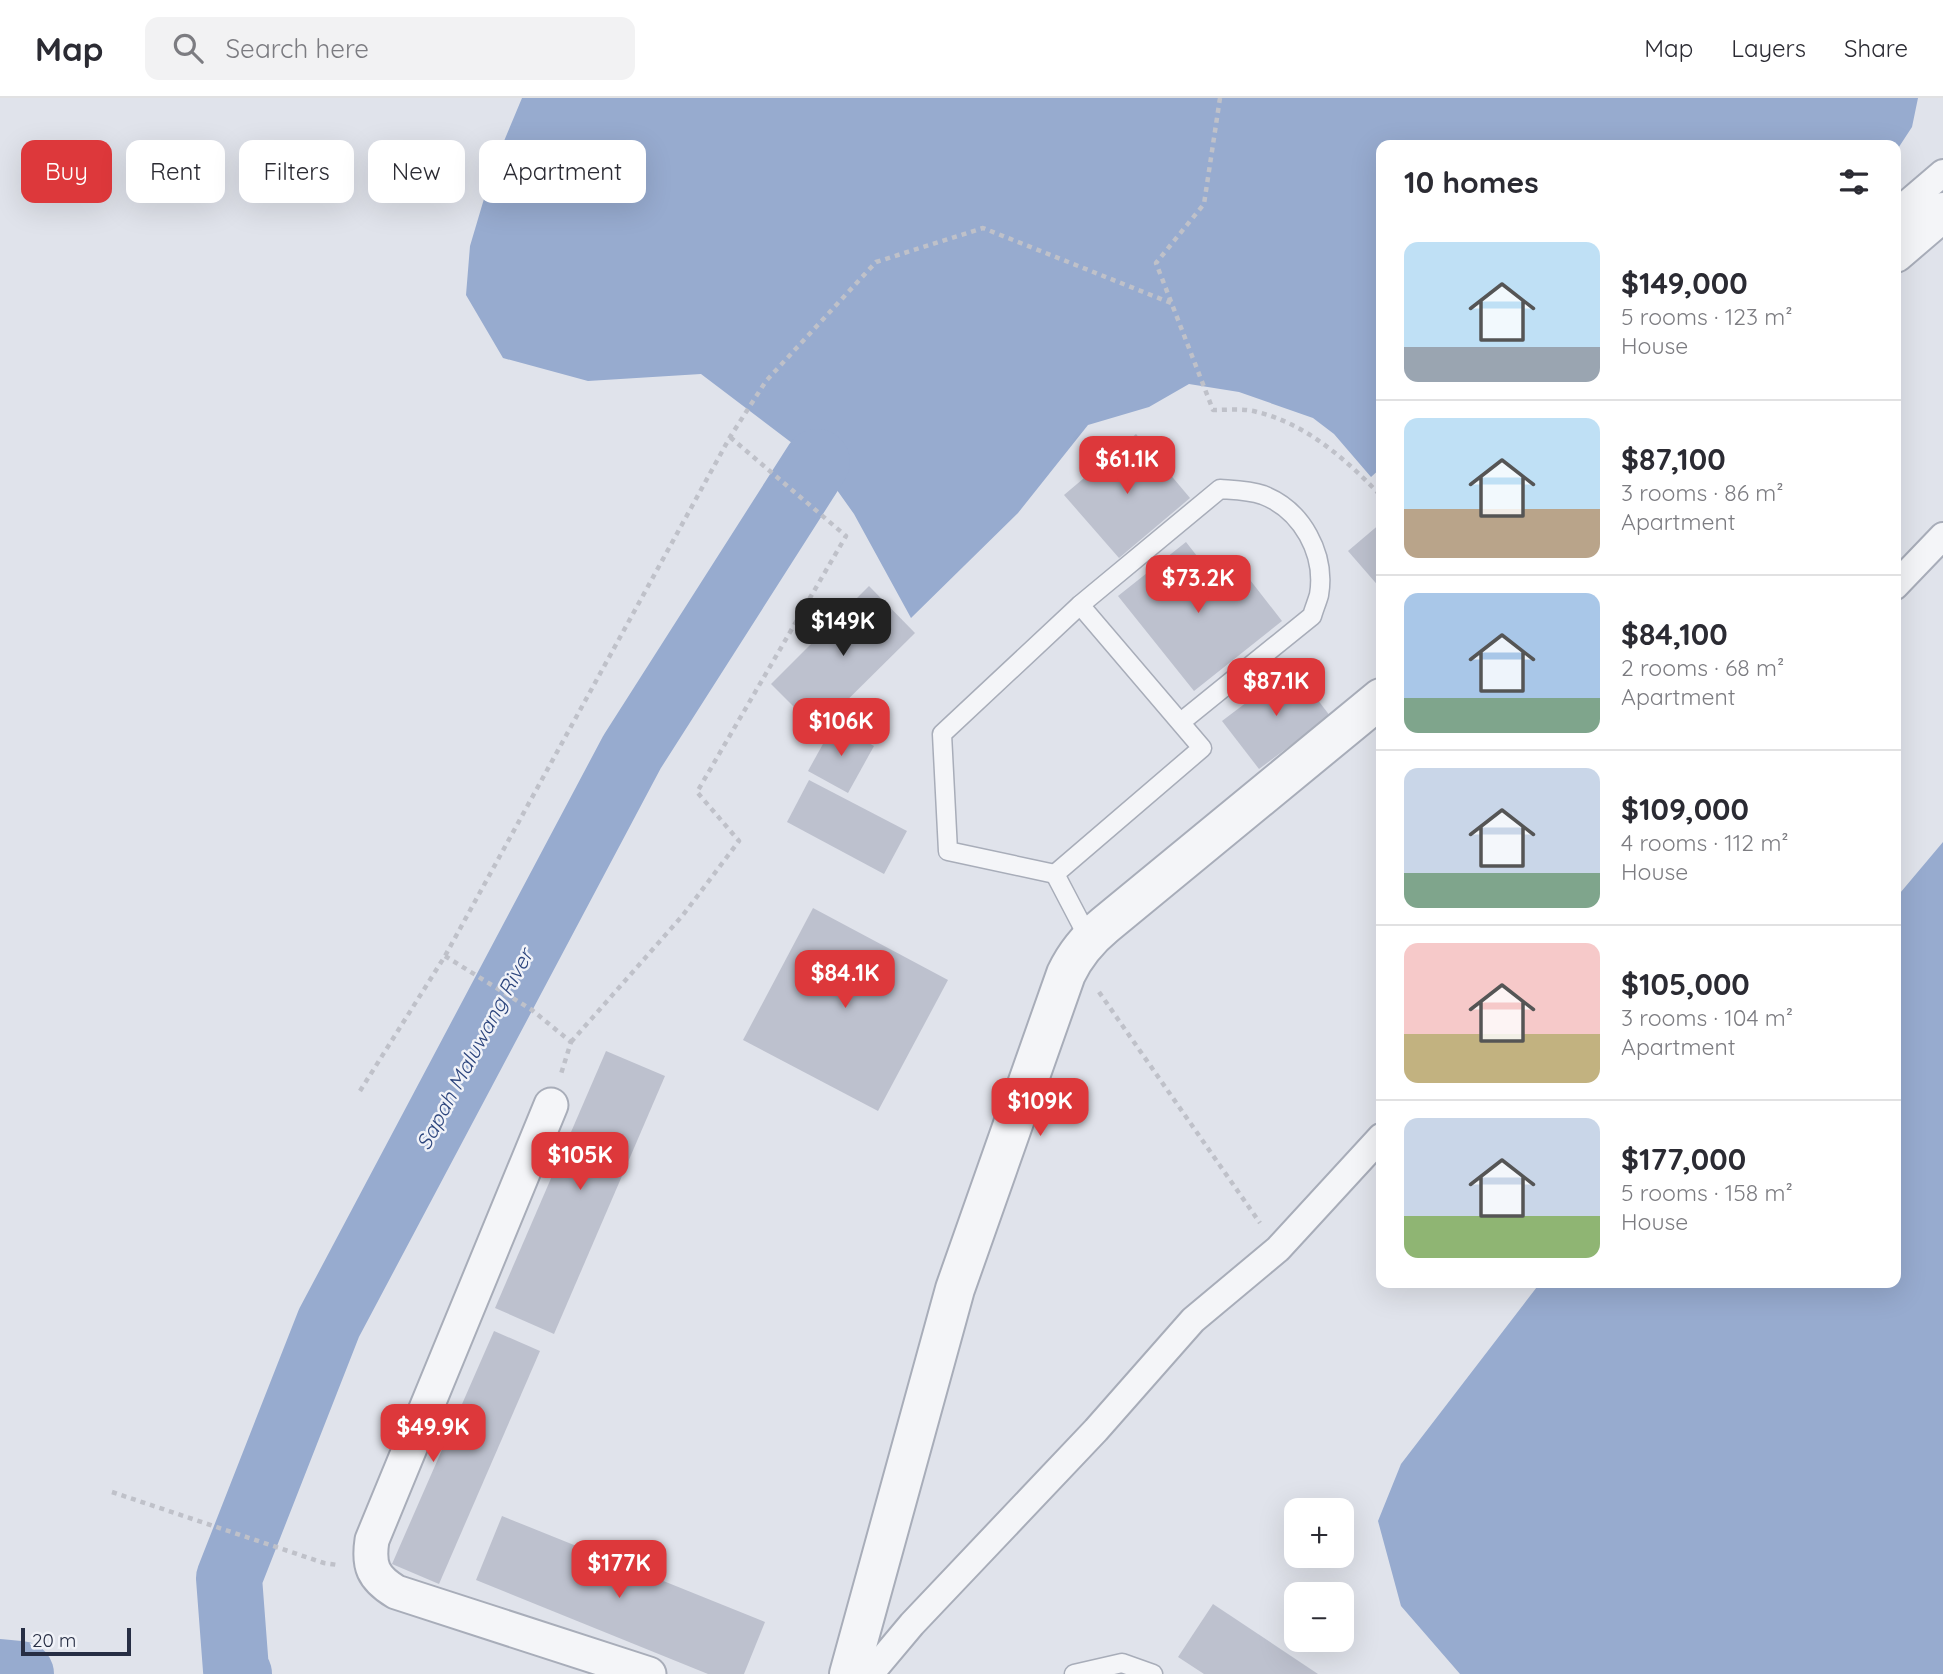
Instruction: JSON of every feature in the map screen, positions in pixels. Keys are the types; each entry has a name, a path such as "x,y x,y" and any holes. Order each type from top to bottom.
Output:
{"street":[{"path":"1901,209 1943,173"},
{"path":"1901,248 1943,212"},
{"path":"1901,580 1943,536"},
{"path":"849,1674 955,1289 1066,974 1082,948 1376,702"},
{"path":"551,1105 372,1540 370,1556 373,1571 383,1584 396,1592 649,1674"},
{"path":"870,1674 912,1624 1096,1430 1193,1320 1278,1249 1376,1142"}],"lane":[{"path":"1055,874 948,851 942,734 1080,605 1220,489 1262,495 1281,505 1297,519 1309,536 1317,555 1320,576 1318,597 1312,616 1181,722"},
{"path":"1055,874 1202,748 1080,605"},
{"path":"1055,874 1082,948"},
{"path":"1074,1674 1122,1663 1153,1674"}],"path":[{"path":"1220,98 1204,204 1156,263 1213,410 1255,411 1301,428 1340,458 1376,491"},
{"path":"360,1091 445,956 730,437 766,382 876,262 983,228 1171,303"},
{"path":"551,1105 570,1042 683,915 739,841 697,792 846,536 730,437"},
{"path":"1082,948 1278,1249"},
{"path":"445,956 532,1010 570,1042"},
{"path":"112,1492 324,1563"}],"water":[{"path":"522,98 1918,98 1912,127 1901,144 1901,140 1376,140 1376,472 1371,477 1334,434 1313,418 1239,392 1189,384 1149,407 1088,425 1018,513 911,618 854,514 817,462 701,374 588,381 503,358 466,295 470,246 483,203 646,203 646,140 504,140"},
{"path":"1943,842 1943,1674 1460,1674 1401,1606 1378,1521 1401,1464 1536,1288 1901,1288 1901,892"}],"building":[{"path":"1136,434 1190,498 1119,558 1064,495"},
{"path":"1376,527 1376,583 1348,551"},
{"path":"1186,542 1226,593 1247,576 1282,621 1194,691 1118,596"},
{"path":"869,586 915,633 817,730 771,684"},
{"path":"1293,667 1330,716 1259,769 1222,721"},
{"path":"834,724 874,746 848,793 808,771"},
{"path":"809,780 907,831 884,874 787,822"},
{"path":"813,908 948,980 878,1111 743,1040"},
{"path":"606,1051 665,1076 554,1334 495,1308"},
{"path":"494,1331 540,1351 439,1584 392,1564"},
{"path":"502,1516 765,1622 744,1674 708,1674 476,1580"},
{"path":"1213,1604 1318,1674 1204,1674 1178,1657"}],"waterway":[{"name":"Sapah Maluwang River","path":"239,1674 236,1670 229,1578 329,1323 632,752 817,462"},
{"path":"0,1672 21,1674"}]}
